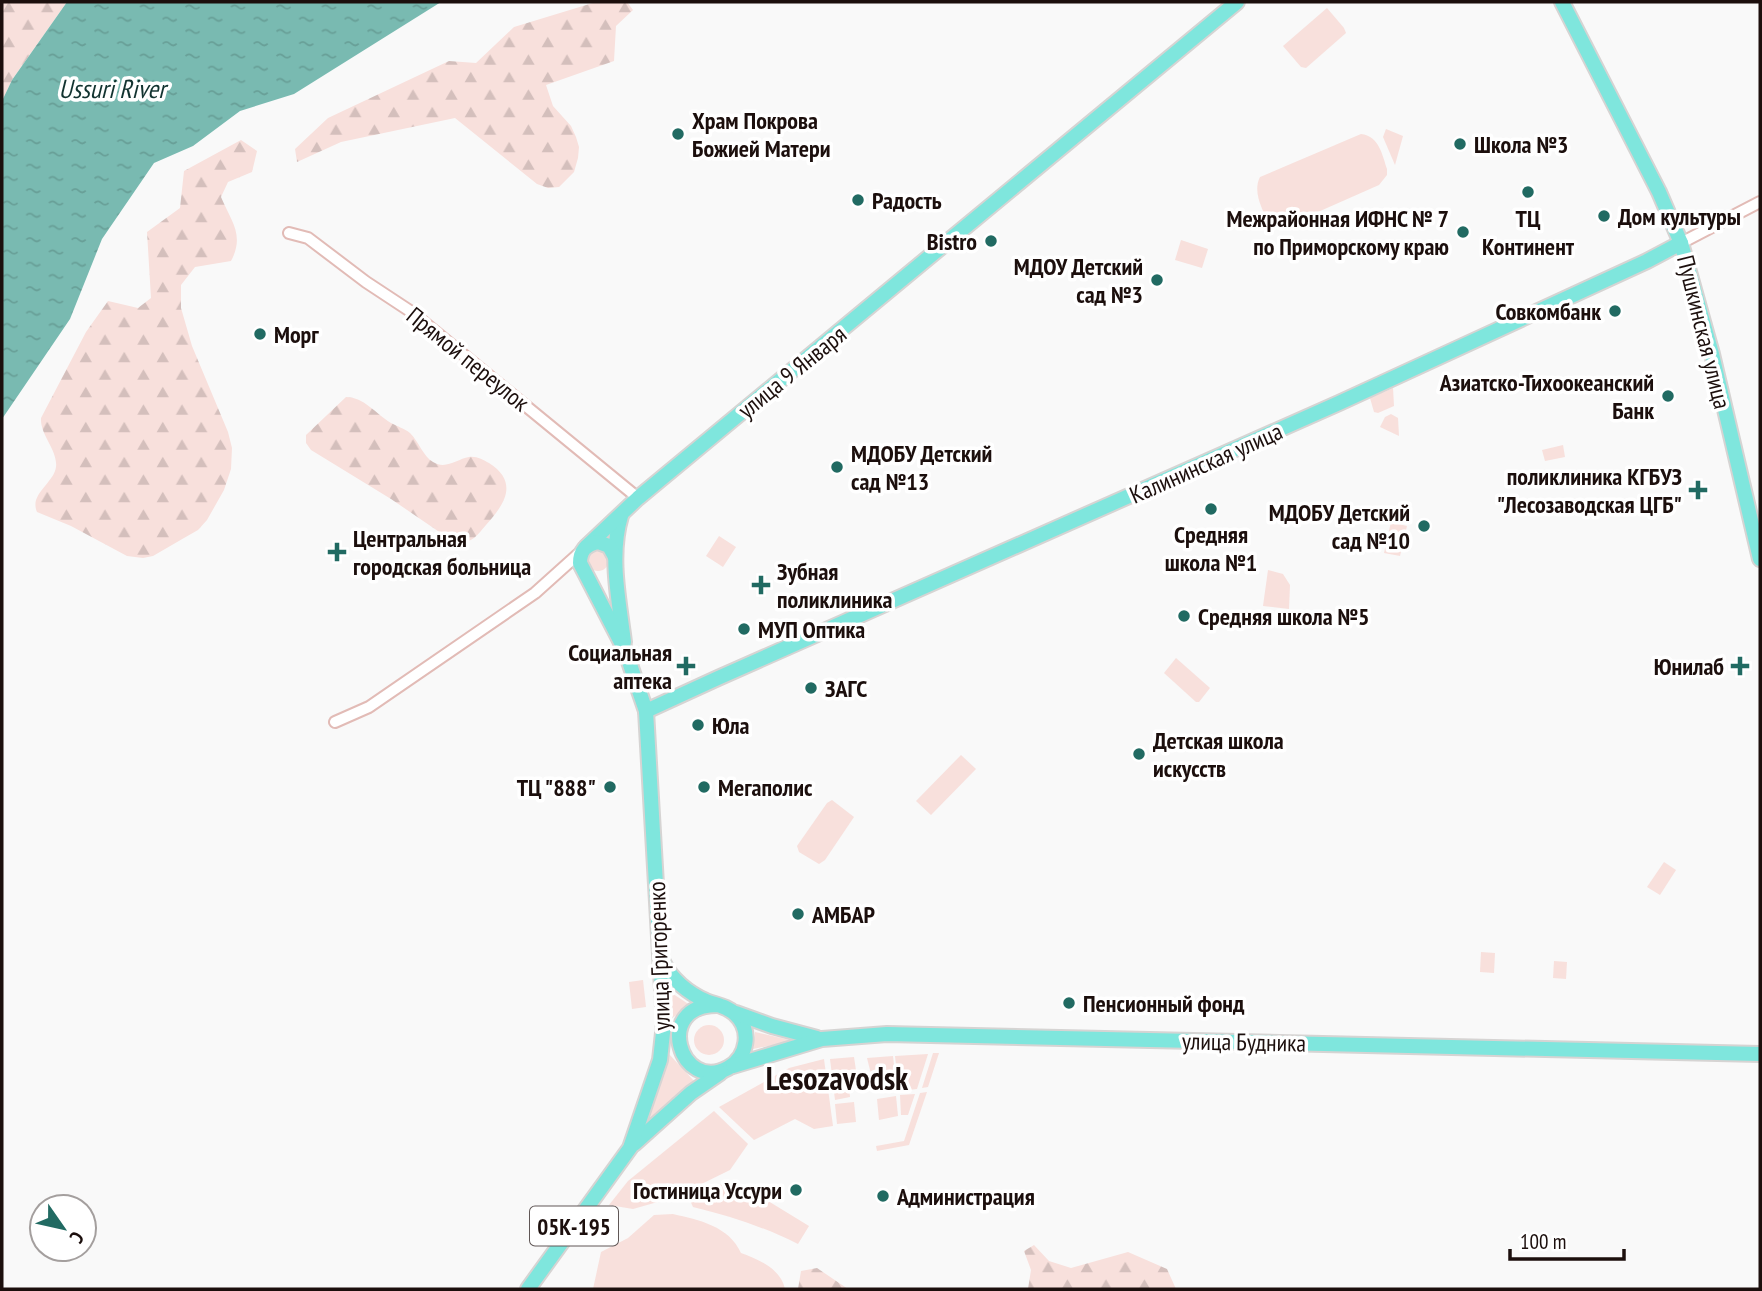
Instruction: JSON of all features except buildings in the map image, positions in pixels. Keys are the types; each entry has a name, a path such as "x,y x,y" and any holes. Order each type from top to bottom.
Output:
{"main road":[{"name":"улица 9 Января","path":"586,547 638,498 1237,2"},
{"name":"Пушкинская улица","path":"1562,2 1659,192 1681,243 1709,344 1760,559"},
{"name":"Калининская улица","path":"646,711 1351,398 1681,243"},
{"path":"585,573 601,578 611,572 615,560 615,537 621,515"},
{"path":"592,543 604,543 613,551 625,650 580,563 580,557 586,547 592,543"},
{"name":"улица Григоренко","path":"528,1289 630,1148 660,1060 664,1018 662,958 649,792 646,711 625,650"},
{"path":"662,958 667,970 696,996 772,1026 822,1039"},
{"path":"660,1060 678,1035 688,1015 707,1005 724,1008 744,1025 745,1047 741,1058 728,1069 712,1073 701,1071 683,1057 678,1035 664,1018"},
{"name":"улица Будника","path":"630,1148 706,1081 728,1069 822,1039 887,1034 1760,1054"}],"street":[{"name":"Калининская улица","path":"1681,243 1760,202"},
{"name":"Прямой переулок","path":"289,233 308,238 410,311 638,498"},
{"name":"улица 9 Января","path":"335,722 369,707 555,577 586,547"},
{"path":"555,577 576,571 585,573"}],"green space":[{"path":"2,2 67,2 12,80 2,101"},
{"path":"596,2 627,2 633,10 616,26 614,61 546,85 553,106 571,126 579,147 574,172 559,187 548,188 537,184 455,118 341,142 297,162 295,149 328,118 449,61 476,63 514,27"},
{"path":"1327,8 1346,33 1306,68 1301,67 1283,46"},
{"path":"1386,129 1403,136 1395,165 1383,137"},
{"path":"1361,134 1376,142 1383,157 1387,175 1379,185 1284,227 1271,226 1258,195 1260,177"},
{"path":"241,140 257,151 252,172 228,182 221,197 235,228 235,252 231,261 195,267 181,285 181,308 192,346 228,432 232,448 231,469 224,490 198,530 153,556 127,556 71,526 37,512 36,500 56,467 41,418 86,332 108,301 138,308 151,298 147,232 180,208 184,171"},
{"path":"1181,240 1208,249 1202,268 1175,260"},
{"path":"1393,388 1394,406 1378,413 1374,412 1370,398"},
{"path":"346,397 359,400 391,423 408,431 433,462 442,465 475,457 498,470 504,478 506,493 499,509 475,537 463,542 451,540 311,450 306,443 306,435"},
{"path":"1391,414 1398,418 1399,436 1380,427 1385,417"},
{"path":"1563,445 1565,457 1545,461 1542,450"},
{"path":"1391,522 1407,526 1400,556 1384,553"},
{"path":"719,536 736,547 723,567 706,556"},
{"path":"598,549 606,552 609,560 606,568 598,571 590,568 587,560 590,552"},
{"path":"1268,570 1283,574 1290,585 1289,609 1263,606"},
{"path":"1176,658 1210,688 1199,702 1164,673"},
{"path":"961,755 976,769 931,815 916,801"},
{"path":"832,800 854,817 825,860 819,864 799,852 797,846 827,803"},
{"path":"1664,862 1676,870 1660,895 1647,887"},
{"path":"1481,952 1495,953 1494,973 1480,972"},
{"path":"1554,961 1567,962 1566,979 1553,978"},
{"path":"643,980 646,1007 632,1009 629,982"},
{"path":"667,990 690,1005 667,1022"},
{"path":"709,1025 720,1029 724,1040 720,1051 709,1055 698,1051 694,1040 698,1029"},
{"path":"755,1032 794,1041 753,1049"},
{"path":"668,1053 695,1082 640,1132"},
{"path":"933,1053 939,1053 928,1087 922,1088"},
{"path":"928,1054 917,1089 899,1091 895,1056"},
{"path":"893,1056 897,1091 881,1093 881,1084 871,1074 867,1058"},
{"path":"854,1057 857,1077 849,1087 850,1097 835,1100 830,1059"},
{"path":"824,1059 833,1126 814,1129 795,1119 754,1140 719,1107 789,1068"},
{"path":"927,1092 909,1145 877,1151 876,1146 904,1141 920,1093"},
{"path":"915,1094 908,1115 901,1115 900,1095"},
{"path":"896,1096 898,1116 879,1120 877,1099"},
{"path":"854,1102 856,1122 837,1124 835,1104"},
{"path":"714,1111 748,1144 730,1170 675,1197 633,1209 609,1205 628,1181"},
{"path":"734,1180 809,1226 798,1244 747,1222 693,1207 688,1196"},
{"path":"673,1214 721,1230 736,1244 741,1253 774,1270 785,1289 593,1289 601,1252 628,1238 654,1215"},
{"path":"1034,1245 1049,1261 1071,1268 1128,1252 1167,1269 1176,1289 1028,1289 1031,1270 1024,1251"},
{"path":"817,1268 848,1289 798,1289 801,1271"}],"water":[{"name":"Ussuri River","path":"67,2 441,2 294,94 240,111 193,146 154,163 102,239 70,319 2,419 2,101 12,80"}],"place":[{"name":"Храм Покрова Божией Матери","path":"678,134"},
{"name":"Школа №3","path":"1460,144"},
{"name":"ТЦ Континент","path":"1528,192"},
{"name":"Радость","path":"858,200"},
{"name":"Дом культуры","path":"1604,216"},
{"name":"Межрайонная ИФНС № 7 по Приморскому краю","path":"1463,232"},
{"name":"Bistro","path":"991,241"},
{"name":"МДОУ Детский сад №3","path":"1157,280"},
{"name":"Совкомбанк","path":"1615,311"},
{"name":"Морг","path":"260,334"},
{"name":"Азиатско-Тихоокеанский Банк","path":"1668,396"},
{"name":"МДОБУ Детский сад №13","path":"837,467"},
{"name":"поликлиника КГБУЗ \"Лесозаводская ЦГБ\"","path":"1698,490"},
{"name":"Средняя школа №1","path":"1211,509"},
{"name":"МДОБУ Детский сад №10","path":"1424,526"},
{"name":"Центральная городская больница","path":"337,552"},
{"name":"Зубная поликлиника","path":"761,585"},
{"name":"Средняя школа №5","path":"1184,616"},
{"name":"МУП Оптика","path":"744,629"},
{"name":"Социальная аптека","path":"686,666"},
{"name":"Юнилаб","path":"1740,666"},
{"name":"ЗАГС","path":"811,688"},
{"name":"Юла","path":"698,725"},
{"name":"Детская школа искусств","path":"1139,754"},
{"name":"ТЦ \"888\"","path":"610,787"},
{"name":"Мегаполис","path":"704,787"},
{"name":"АМБАР","path":"798,914"},
{"name":"Пенсионный фонд","path":"1069,1003"},
{"name":"Гостиница Уссури","path":"796,1190"},
{"name":"Администрация","path":"883,1196"}],"district":[{"name":"Lesozavodsk","path":"837,1078"}]}
